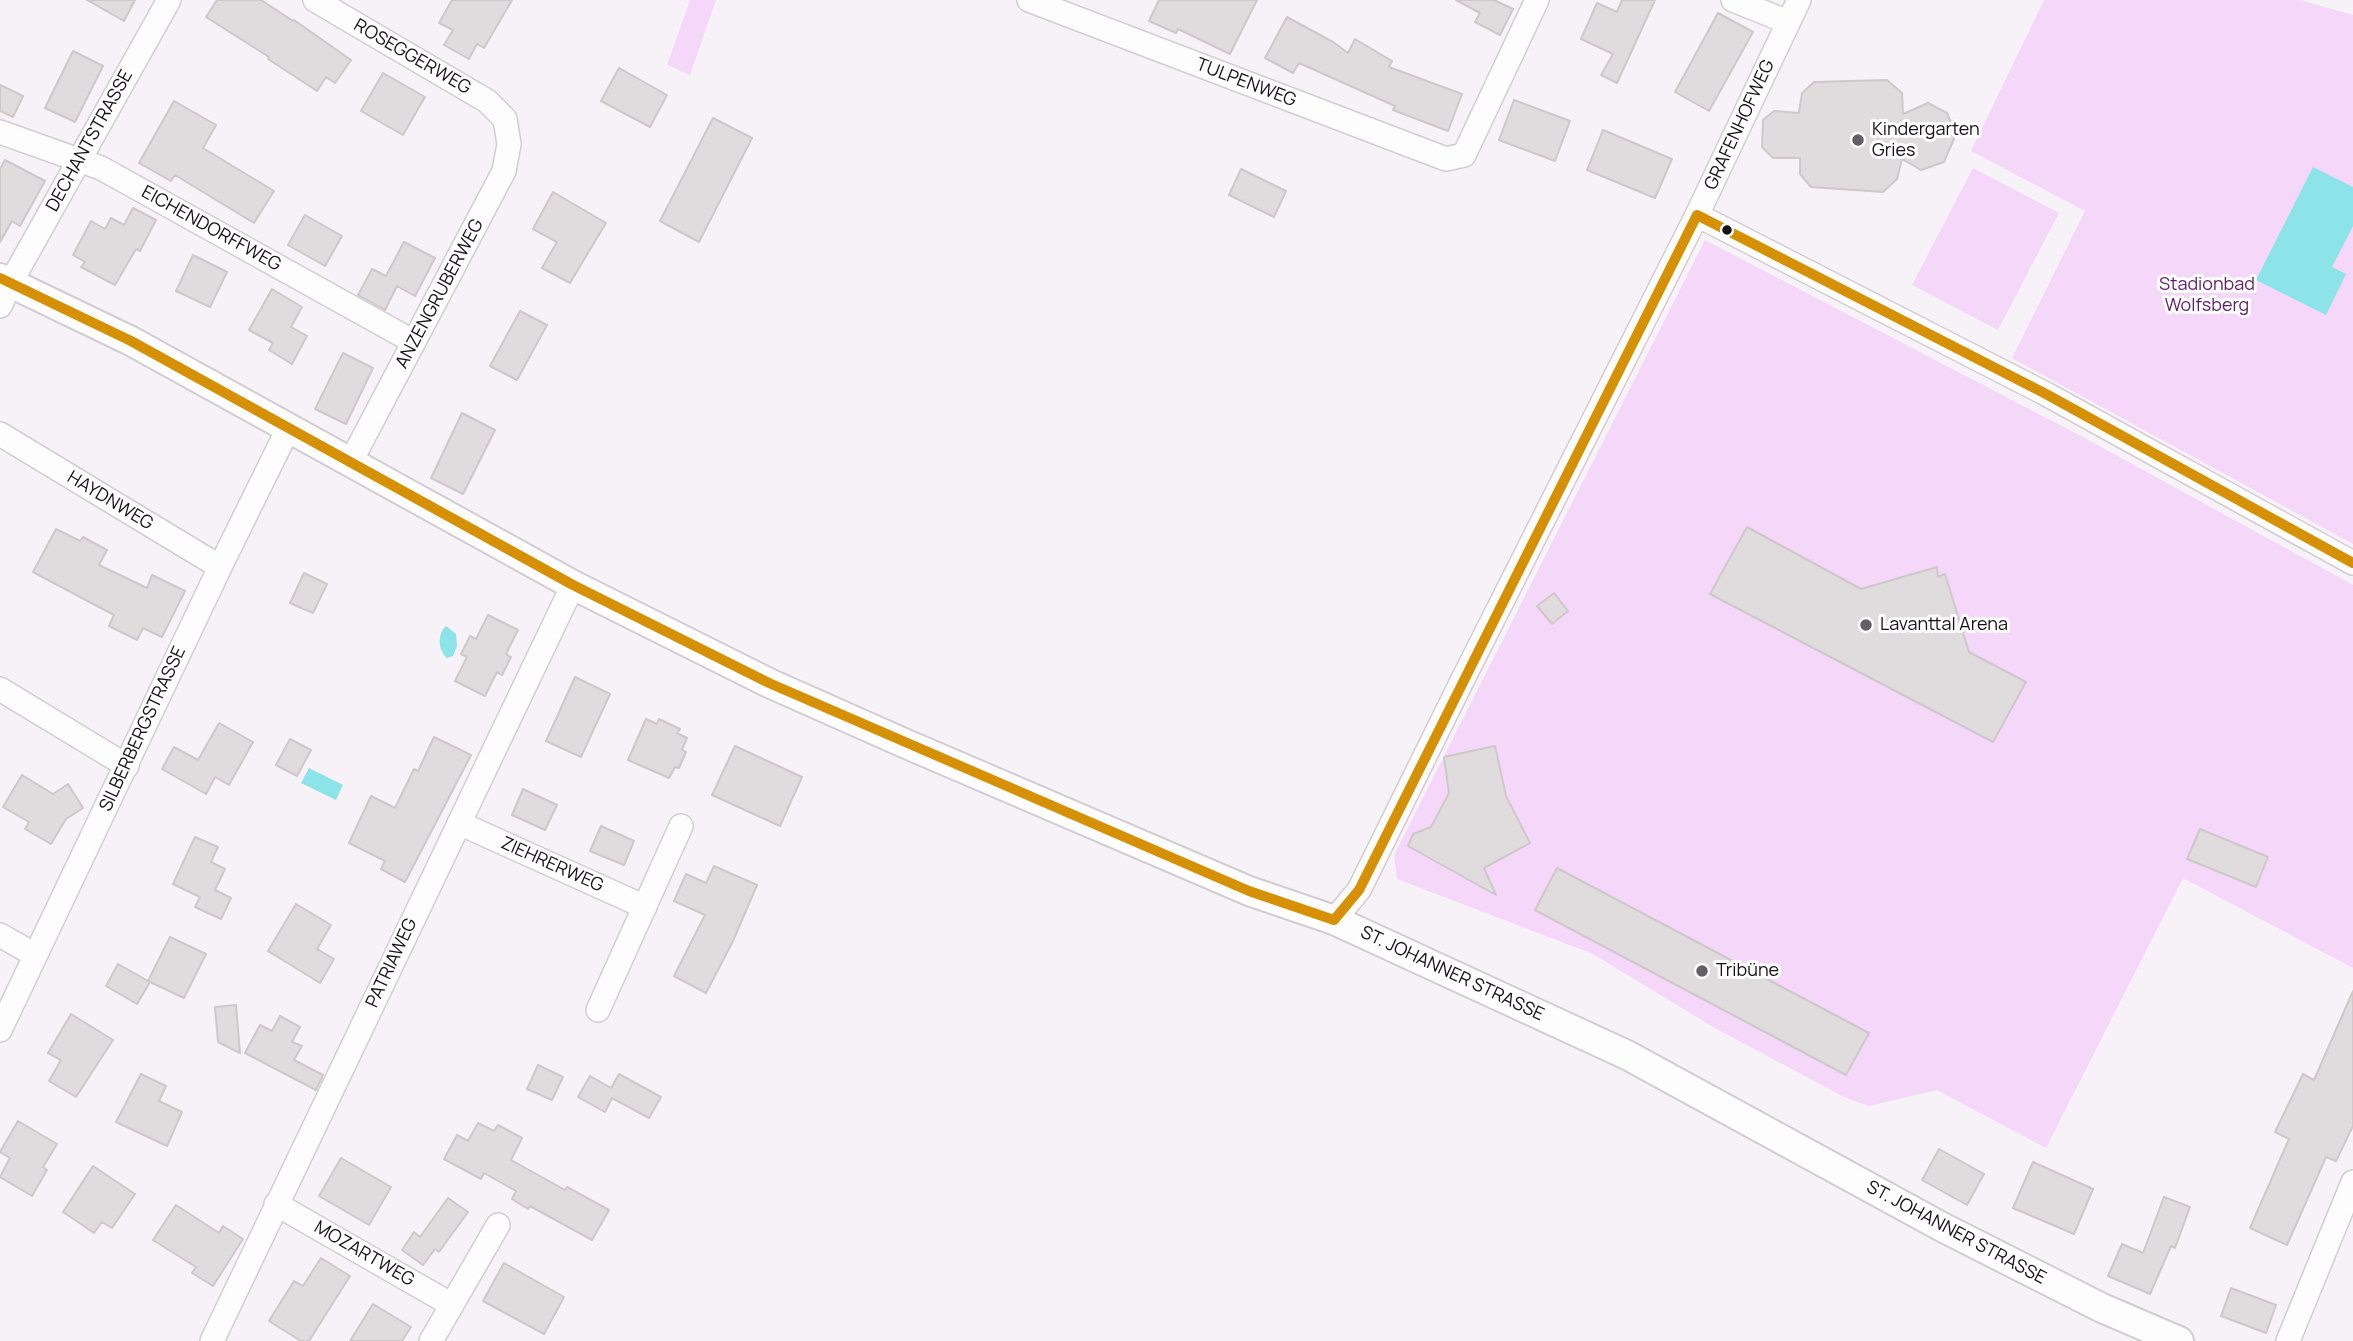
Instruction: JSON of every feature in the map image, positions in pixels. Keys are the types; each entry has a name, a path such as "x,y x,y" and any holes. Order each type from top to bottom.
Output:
{"street":[{"name":"DECHANTSTRASSE","path":"4,289 79,162 169,0"},
{"name":"ROSEGGERWEG","path":"315,0 487,101 505,119"},
{"name":"TULPENWEG","path":"1029,0 1446,159 1464,155 1537,0"},
{"path":"1733,0 1788,22"},
{"name":"GRAFENHOFWEG","path":"1334,920 1360,890 1697,215 1799,0"},
{"name":"ANZENGRUBERWEG","path":"350,463 504,171 509,144 505,119"},
{"name":"EICHENDORFFWEG","path":"0,132 102,168 414,342"},
{"path":"1697,215 2046,394 2353,563"},
{"name":"ST. JOHANNER STRASSE","path":"4,289 131,341 573,586 769,682 904,744 1249,891 1334,920 1627,1055 1942,1227 2102,1308 2179,1341"},
{"name":"SILBERBERGSTRASSE","path":"0,1030 288,429"},
{"name":"HAYDNWEG","path":"0,434 220,567"},
{"name":"PATRIAWEG","path":"212,1341 573,586"},
{"path":"0,689 127,766"},
{"name":"ZIEHRERWEG","path":"459,822 645,907"},
{"path":"598,1010 681,827"},
{"path":"0,935 35,955"},
{"path":"2288,1341 2353,1182"},
{"name":"MOZARTWEG","path":"276,1204 452,1305"},
{"path":"432,1341 498,1225"}],"green space":[{"path":"690,0 716,0 690,75 667,65"},
{"name":"Stadionbad Wolfsberg","path":"2044,0 2300,0 2353,15 2353,544 2012,358 2085,211 1971,151"},
{"path":"1973,168 2059,213 1998,330 1912,285"},
{"name":"Lavanttal Arena","path":"1705,240 2081,436 2353,585 2353,968 2183,878 2046,1148 1937,1090 1869,1106 1844,1097 1713,1027 1593,954 1397,879 1394,855"}],"water":[{"path":"2313,167 2353,187 2353,226 2332,267 2346,274 2326,315 2256,280"},
{"path":"446,626 456,634 457,646 453,656 447,658 440,642 441,633"},
{"path":"309,768 343,785 336,800 301,783"}],"building":[{"path":"87,0 135,0 124,21"},
{"path":"217,0 261,0 351,60 335,83 326,77 317,91 206,17"},
{"path":"452,0 512,0 484,48 477,44 469,59 444,45 453,30 439,23"},
{"path":"1159,0 1257,0 1230,54 1178,29 1176,33 1149,21"},
{"path":"1456,0 1494,0 1513,9 1500,35 1475,22 1480,13"},
{"path":"1622,0 1655,0 1617,83 1601,75 1613,54 1581,39 1597,3 1617,12"},
{"path":"1718,13 1753,32 1709,111 1675,92"},
{"path":"1287,17 1348,53 1355,39 1392,61 1389,67 1462,94 1448,131 1393,110 1395,106 1299,63 1293,73 1265,58"},
{"path":"73,51 103,66 75,122 45,108"},
{"path":"619,68 667,95 650,127 601,101"},
{"path":"383,73 425,97 403,135 361,111"},
{"name":"Kindergarten Gries","path":"1887,80 1902,93 1903,114 1928,103 1947,113 1956,134 1944,162 1921,170 1902,159 1897,179 1883,192 1811,187 1800,174 1800,158 1773,158 1762,147 1763,120 1774,111 1799,113 1802,93 1814,82"},
{"path":"0,85 23,96 13,117 0,111"},
{"path":"1514,100 1570,121 1555,161 1499,140"},
{"path":"174,101 216,125 203,148 274,191 254,223 175,175 171,181 139,163"},
{"path":"713,118 752,138 699,242 660,221"},
{"path":"1603,130 1672,159 1655,198 1587,170"},
{"path":"5,160 45,181 20,226 12,221 0,242 0,169"},
{"path":"1241,169 1286,191 1274,217 1229,195"},
{"path":"553,192 606,223 570,283 542,268 557,242 533,229"},
{"path":"133,208 156,220 140,251 136,249 115,285 81,267 85,262 73,255 91,221 105,229 111,218 124,225"},
{"path":"305,215 342,236 325,266 288,245"},
{"path":"404,242 435,258 415,296 397,286 385,310 358,295 372,269 386,276"},
{"path":"193,255 227,272 210,307 176,291"},
{"path":"272,289 302,307 291,327 307,336 292,364 269,350 273,343 249,330"},
{"path":"520,311 547,325 517,380 490,366"},
{"path":"343,353 373,368 346,424 315,409"},
{"path":"462,413 495,430 463,494 431,478"},
{"name":"Lavanttal Arena","path":"1747,527 1861,589 1937,567 1938,577 1945,574 1969,652 2026,682 1993,742 1710,594"},
{"path":"56,529 80,541 83,537 107,550 99,565 147,588 152,575 185,591 162,637 143,628 137,640 109,626 114,615 33,572"},
{"path":"304,573 327,584 313,613 290,603"},
{"path":"1554,593 1568,611 1552,624 1537,606"},
{"path":"488,615 518,630 506,654 511,657 502,675 497,672 485,696 455,681 467,657 461,654 470,636 476,639"},
{"path":"575,677 610,694 581,757 546,741"},
{"path":"646,719 657,724 659,719 680,729 677,733 687,738 682,750 686,752 679,768 675,767 669,778 628,760"},
{"path":"219,723 253,742 229,785 215,777 206,794 162,769 174,747 198,760"},
{"path":"434,737 471,755 405,882 381,869 385,861 349,843 371,796 395,808 414,769 418,771"},
{"path":"290,739 311,750 297,776 276,765"},
{"path":"735,746 802,777 780,826 712,795"},
{"path":"1495,746 1506,796 1530,843 1484,868 1496,895 1408,846 1413,834 1431,827 1449,793 1444,757"},
{"path":"22,775 53,794 68,784 83,808 66,819 51,844 25,829 29,822 3,807"},
{"path":"523,789 557,805 545,830 512,815"},
{"path":"601,826 634,841 624,865 590,851"},
{"path":"2200,829 2268,857 2256,887 2187,859"},
{"path":"195,837 218,847 211,862 225,869 215,890 231,898 221,919 195,907 200,897 173,884"},
{"path":"714,866 757,885 733,941 706,993 674,976 705,915 674,901 686,874 706,883"},
{"name":"Tribüne","path":"1557,868 1869,1033 1846,1075 1535,910"},
{"path":"296,904 331,925 317,949 334,959 320,983 268,951"},
{"path":"170,937 206,954 184,998 148,981"},
{"path":"118,964 150,982 137,1004 106,986"},
{"path":"2353,991 2353,1126 2336,1161 2326,1157 2287,1245 2250,1228 2289,1139 2275,1132 2303,1074 2314,1080"},
{"path":"236,1005 240,1053 218,1042 215,1007"},
{"path":"71,1014 113,1040 76,1097 49,1081 61,1060 48,1053"},
{"path":"280,1016 300,1027 292,1042 302,1046 294,1060 323,1075 316,1090 245,1053 260,1025 272,1031"},
{"path":"538,1065 563,1077 552,1100 527,1089"},
{"path":"141,1074 166,1086 159,1101 182,1112 167,1146 116,1122"},
{"path":"619,1074 661,1097 649,1118 612,1098 605,1112 578,1097 590,1076 611,1088"},
{"path":"18,1121 57,1144 43,1167 47,1170 32,1196 0,1177 10,1158 0,1152"},
{"path":"478,1123 494,1131 498,1125 522,1138 511,1160 565,1190 567,1187 609,1210 592,1240 530,1206 528,1209 512,1199 516,1191 484,1173 481,1179 444,1159 457,1135 468,1141"},
{"path":"1939,1149 1984,1174 1967,1205 1922,1180"},
{"path":"341,1158 391,1187 369,1225 319,1196"},
{"path":"2033,1162 2093,1189 2074,1234 2013,1208"},
{"path":"93,1166 135,1194 112,1228 102,1222 94,1233 63,1212"},
{"path":"2164,1197 2190,1207 2175,1248 2171,1246 2150,1294 2108,1276 2122,1244 2143,1253"},
{"path":"448,1198 468,1212 439,1252 435,1249 423,1265 402,1250 414,1232 420,1237"},
{"path":"176,1205 219,1233 223,1226 243,1239 213,1286 192,1273 196,1267 153,1240"},
{"path":"321,1258 350,1276 309,1341 301,1341 269,1321 294,1281 303,1286"},
{"path":"504,1263 564,1297 544,1334 483,1301"},
{"path":"2231,1288 2276,1305 2266,1333 2221,1316"},
{"path":"373,1304 411,1327 402,1341 350,1341"}],"transit line":[{"path":"0,278 131,341 573,585 769,683 1249,891 1334,920 1359,890 1697,215 2046,394 2353,563"}],"place":[{"name":"Kindergarten Gries","path":"1858,140"},
{"name":"Lavanttal Arena","path":"1866,625"},
{"name":"Tribüne","path":"1702,971"}]}
